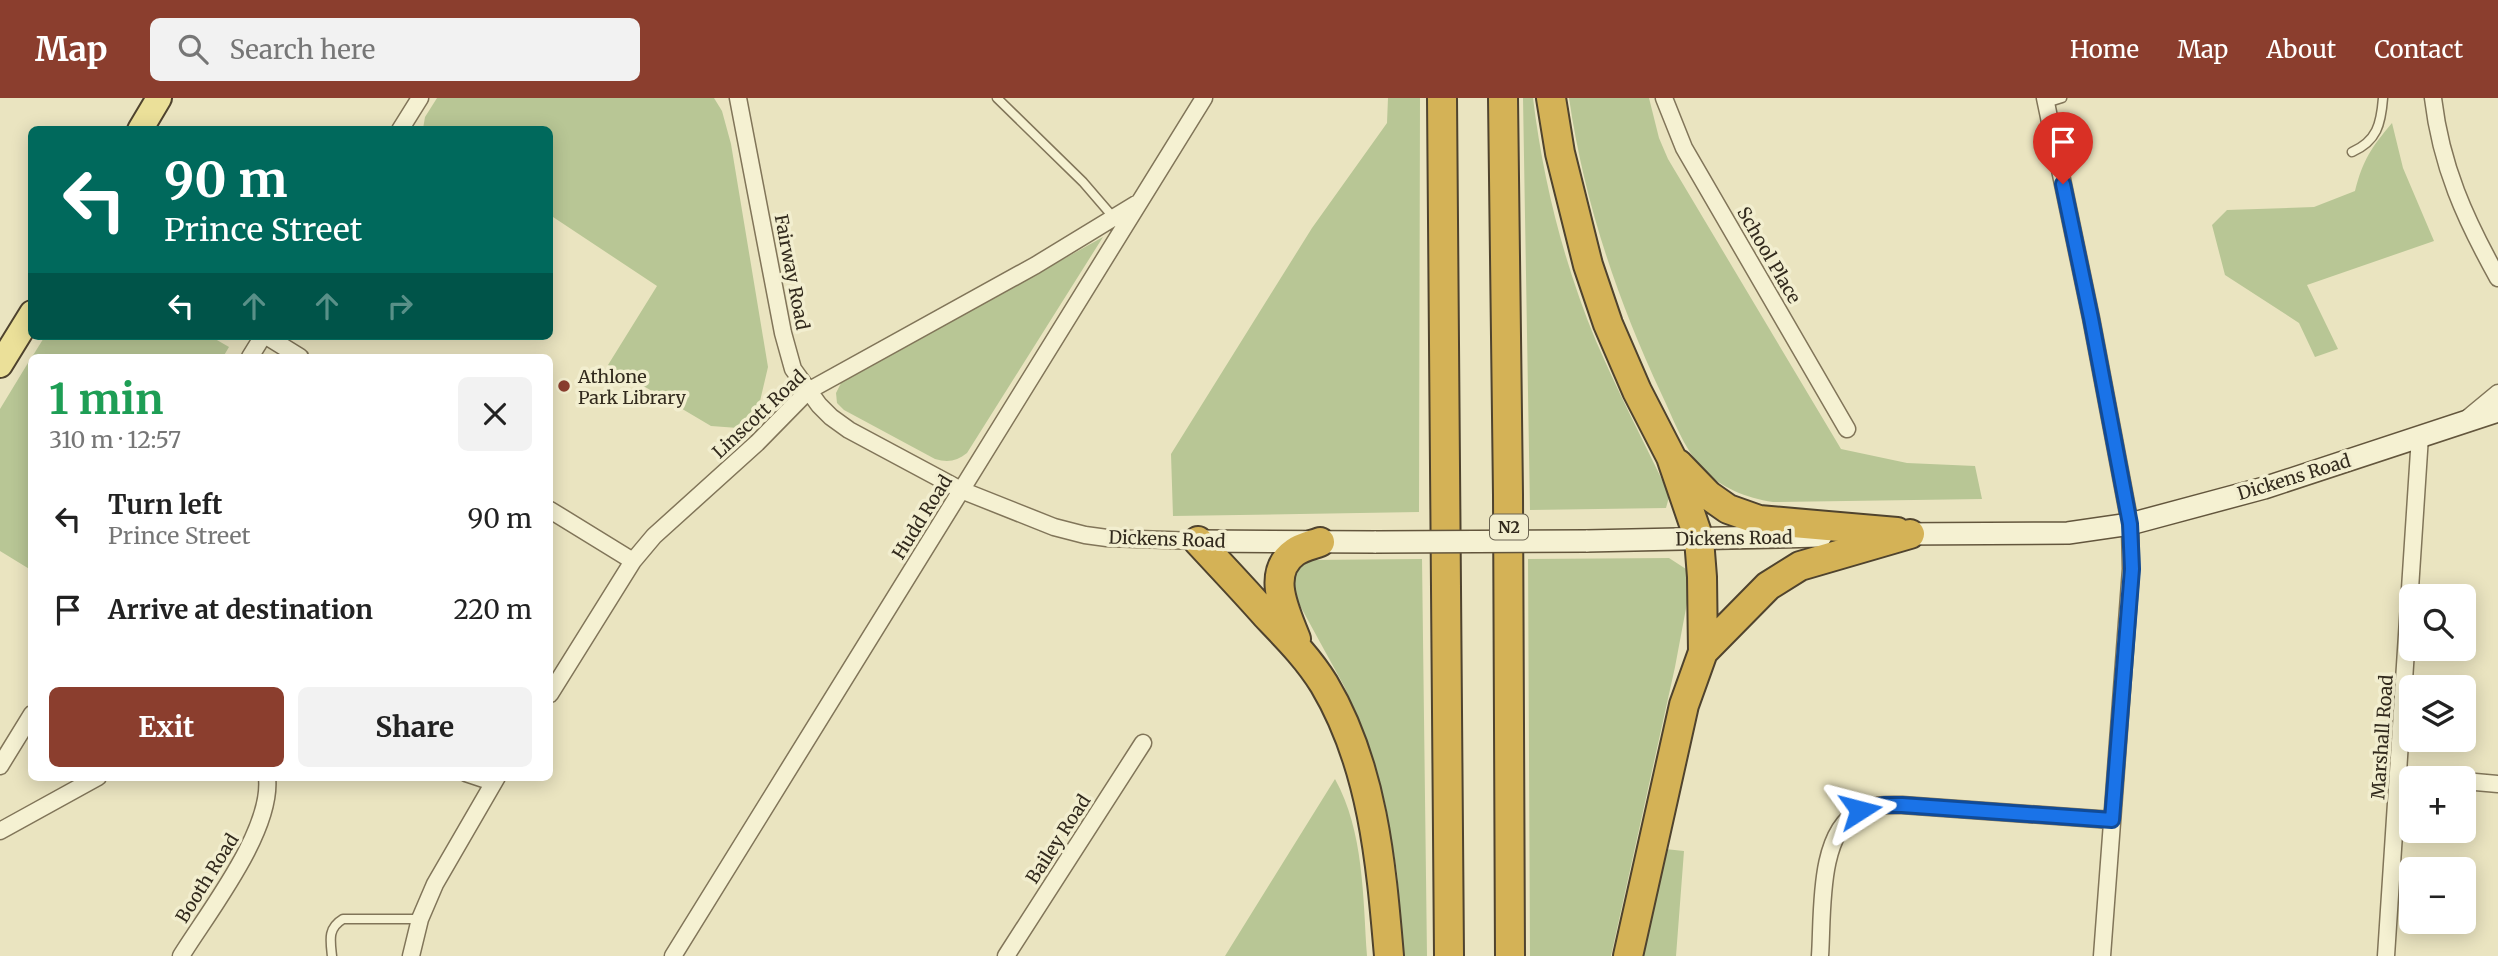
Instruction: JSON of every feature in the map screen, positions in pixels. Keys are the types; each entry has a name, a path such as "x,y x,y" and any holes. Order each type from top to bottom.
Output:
{"highway":[{"path":"1443,98 1449,956"},
{"name":"N2","path":"1503,98 1510,956"},
{"path":"1551,98 1560,153 1588,265 1608,324 1637,391 1671,457 1699,539 1703,652 1684,705 1628,956"},
{"path":"1671,457 1708,495 1728,509 1759,520 1910,534"},
{"path":"1703,652 1768,586 1800,566 1910,534"},
{"path":"1198,541 1300,652 1324,684 1343,722 1365,783 1378,845 1389,956"},
{"path":"1300,652 1279,587 1281,568 1296,551 1320,542"}],"main road":[{"path":"142,126 159,98"},
{"path":"0,365 28,320"}],"street":[{"path":"402,126 420,98"},
{"name":"Fairway Road","path":"738,98 783,333 793,369 831,417 849,430 961,491"},
{"name":"Hudd Road","path":"673,956 1204,98"},
{"name":"School Place","path":"1664,98 1684,148 1847,429"},
{"path":"2433,98 2436,124 2450,179 2469,228 2498,278"},
{"path":"2051,100 2130,524 2132,569 2102,956"},
{"name":"Linscott Road","path":"553,689 634,561 654,536 757,443 808,391 1037,265 1140,202"},
{"path":"271,340 295,354"},
{"path":"2462,423 2498,393"},
{"name":"Dickens Road","path":"961,491 1054,527 1107,538 1320,542 1586,541 2068,533 2130,524 2264,488 2498,411"},
{"name":"Marshall Road","path":"2400,766 2420,436"},
{"path":"553,512 634,561"},
{"path":"0,766 28,720"},
{"name":"Bailey Road","path":"1006,956 1143,743"},
{"name":"Marshall Road","path":"2386,956 2399,776"},
{"path":"0,831 92,781"},
{"name":"Booth Road","path":"181,956 254,839 265,808 267,781"},
{"path":"411,956 420,919 435,884 495,782"},
{"path":"2476,782 2498,784"},
{"path":"1820,956 1826,864 1833,839 1846,820 1860,810 1884,805 2112,820"}],"lane":[{"path":"997,98 1083,182 1114,218"},
{"path":"2352,152 2370,142 2377,132 2382,119 2383,98"},
{"path":"332,956 330,933 335,924 343,919 420,919"}],"green space":[{"path":"437,98 714,98 722,111 731,144 768,367 760,401 738,428 711,426 608,365 657,286 553,217 553,126 424,126 425,117"},
{"path":"1388,98 1420,98 1419,512 1173,516 1171,454 1312,228 1387,123"},
{"path":"1523,98 1533,98 1549,191 1574,282 1604,359 1665,486 1669,497 1666,508 1530,510"},
{"path":"1569,98 1649,98 1659,138 1668,159 1841,449 1907,463 1975,466 1982,499 1773,502 1734,491 1702,468 1689,451 1674,422 1617,286 1593,212"},
{"path":"2392,123 2403,168 2434,241 2307,285 2338,349 2315,357 2299,323 2225,275 2212,225 2227,210 2314,207 2355,191 2369,155"},
{"path":"1103,237 963,456 948,461 935,459 844,410 837,403 836,393 841,383"},
{"path":"43,340 217,340 229,347 225,354 34,354"},
{"path":"28,363 28,568 0,551 0,409"},
{"path":"1669,558 1686,569 1690,587 1611,956 1530,956 1528,559"},
{"path":"1422,559 1427,956 1404,956 1397,872 1378,775 1344,686 1292,591 1294,567 1307,560"},
{"path":"1335,779 1345,799 1357,843 1367,956 1225,956"},
{"path":"1665,849 1684,851 1676,956 1643,956"}],"place":[{"name":"Athlone Park Library","path":"564,386"}],"route":[{"path":"1860,810 1884,805 1902,805 2112,820 2132,569 2130,524 2063,184"}]}
